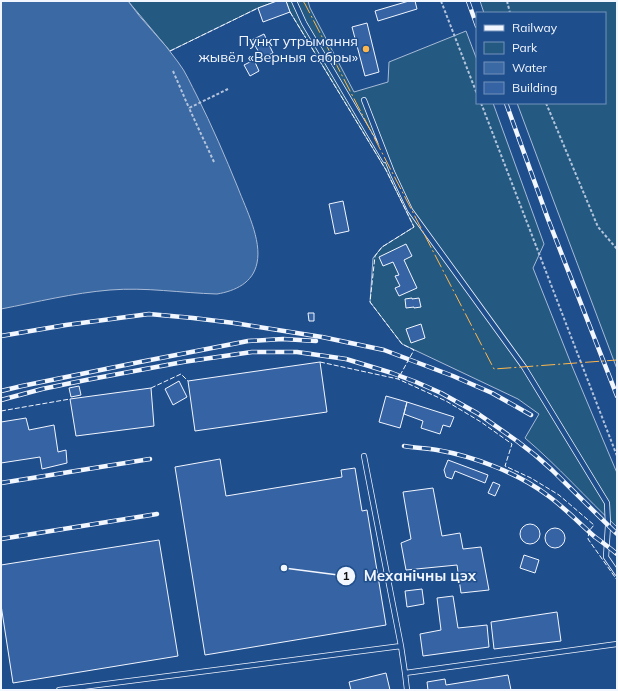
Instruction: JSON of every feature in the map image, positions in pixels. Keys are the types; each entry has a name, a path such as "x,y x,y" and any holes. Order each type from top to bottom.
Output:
{"lane":[{"path":"294,1 304,23 392,172"},
{"path":"364,100 392,172 410,210 524,367 607,503 608,524 606,557 617,572"},
{"path":"364,456 401,646 406,690"},
{"path":"405,673 617,644"},
{"path":"59,690 401,646"}],"path":[{"path":"441,1 476,91"},
{"path":"507,1 510,12"},
{"path":"173,70 214,162"},
{"path":"189,108 228,89"},
{"path":"481,104 617,456"},
{"path":"546,104 598,227 617,249"}],"green space":[{"path":"128,1 277,1 258,8 170,51"},
{"path":"286,1 308,1 310,8 354,92 388,82 389,62 466,31 476,57 476,104 493,104 544,244 533,268 617,473 617,527 525,438 539,414 518,399 402,344 370,302 373,258 382,247 414,227 386,170 290,12"},
{"path":"480,1 617,1 617,369 517,104 606,104 606,12 484,12"}],"water":[{"path":"1,1 128,1 184,70 203,107 223,153 249,215 257,245 257,263 252,276 247,281 237,288 217,294 123,289 69,295 1,309"}],"building":[{"path":"277,1 286,1 290,12 263,22 258,8"},
{"path":"409,1 415,1 417,9 378,21 375,11"},
{"name":"Пункт утрымання жывёл «Верныя сябры»","path":"367,23 379,72 365,76 352,27"},
{"path":"264,34 273,53 262,58 252,40"},
{"path":"254,60 259,71 250,76 244,65"},
{"path":"343,201 349,231 335,234 329,204"},
{"path":"406,244 412,256 404,260 417,288 399,296 395,288 400,286 395,276 399,275 393,262 383,266 379,257"},
{"path":"419,298 421,307 406,308 405,299"},
{"path":"308,313 314,313 314,321 309,321"},
{"path":"421,324 425,338 411,343 406,329"},
{"path":"320,362 327,412 195,431 188,381"},
{"path":"179,381 187,397 173,405 165,389"},
{"path":"79,386 81,395 71,397 69,388"},
{"path":"151,388 154,426 76,436 70,399"},
{"path":"386,396 407,402 400,428 379,422"},
{"path":"407,402 454,417 450,427 443,425 440,434 421,428 423,421 404,414"},
{"path":"26,418 29,430 54,425 58,452 66,450 67,463 42,469 40,457 1,463 1,422"},
{"path":"220,459 226,496 342,477 341,470 355,468 362,511 367,510 386,625 205,655 175,467"},
{"path":"448,460 488,475 485,483 455,471 452,479 446,477 444,470"},
{"path":"493,482 500,485 495,496 488,493"},
{"path":"433,488 442,536 460,533 463,549 481,547 489,590 461,593 457,565 406,570 401,543 411,539 403,492"},
{"path":"530,524 537,527 540,534 537,541 530,544 523,541 520,534 523,527"},
{"path":"555,528 562,531 565,538 562,545 555,548 548,545 545,538 548,531"},
{"path":"159,540 178,656 13,683 1,605 1,565"},
{"path":"524,555 539,560 535,573 520,568"},
{"path":"422,589 424,604 407,607 405,591"},
{"path":"453,596 458,628 487,625 489,647 423,656 420,634 441,630 437,598"},
{"path":"557,612 561,641 494,649 491,622"},
{"path":"386,673 390,690 351,690 349,682"},
{"path":"508,675 511,690 428,690 427,682 445,679 446,685"}],"railway":[{"path":"468,1 476,23"},
{"path":"506,104 548,219 617,396"},
{"path":"1,336 66,325 149,314 234,323 322,337 384,350 453,376 492,393 531,415"},
{"path":"1,391 248,341 283,339 316,341"},
{"path":"1,400 42,389 86,380 183,362 252,352 297,352 346,359 416,382 441,393 477,413 535,455 617,534"},
{"path":"404,446 437,450 465,456 495,466 523,480 553,500 617,554"},
{"path":"1,483 150,459"},
{"path":"1,539 157,514"}],"fence":[{"path":"170,51 258,8"},
{"path":"290,12 386,170 414,227 382,247 375,256 370,302 402,344 414,350 398,379"},
{"path":"320,362 398,379 446,401 481,422 512,444 505,466 531,478 559,495 594,525 589,531 588,539 617,580"},
{"path":"151,388 181,374 188,381"},
{"path":"1,411 70,399"}],"power":[{"path":"303,1 494,369 617,360"}],"place":[{"name":"Пункт утрымання жывёл «Верныя сябры»","path":"366,49"},
{"name":"Механічны цэх","path":"284,568"}]}
